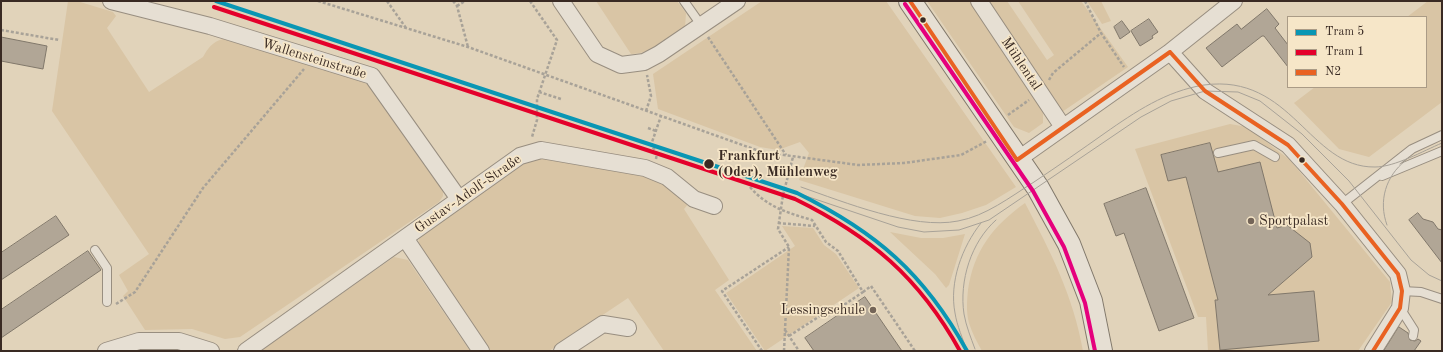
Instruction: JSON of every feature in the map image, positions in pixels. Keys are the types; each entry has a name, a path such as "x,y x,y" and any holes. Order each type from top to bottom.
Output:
{"street":[{"name":"Wallensteinstraße","path":"111,1 210,26 372,76 459,199"},
{"path":"561,1 597,54 621,65 644,62 737,1"},
{"path":"910,1 1017,160 1038,188 1070,244 1091,300 1101,351"},
{"name":"Mühlental","path":"979,1 1063,128"},
{"path":"1017,160 1170,52 1234,1"},
{"path":"1170,52 1206,91 1288,145 1342,204 1398,274 1402,292 1404,313 1373,351"},
{"name":"Gustav-Adolf-Straße","path":"246,351 520,156 541,150 645,168 667,177 694,199 714,206"},
{"path":"405,238 481,351"},
{"path":"562,351 603,324 628,328"},
{"path":"106,351 139,341 179,342 211,351"}],"lane":[{"path":"684,1 701,25"},
{"path":"1342,204 1412,149 1442,135"},
{"path":"1218,153 1254,145 1275,157"},
{"path":"1375,179 1442,151"},
{"path":"94,250 107,268 107,302"},
{"path":"1402,292 1421,292 1442,299"},
{"path":"1404,313 1406,331"},
{"path":"1404,313 1414,330 1413,336"}],"path":[{"path":"318,1 468,47 762,152 858,165 904,163 961,155 991,139"},
{"path":"387,1 406,28"},
{"path":"454,1 457,6 468,47"},
{"path":"457,6 464,1"},
{"path":"520,156 532,137 537,120 539,92 557,40 530,1"},
{"path":"1085,1 1101,33 1132,79"},
{"path":"701,25 786,156"},
{"path":"1,30 60,40"},
{"path":"116,305 135,292 203,188 314,58"},
{"path":"644,62 651,96 646,111"},
{"path":"539,92 561,99"},
{"path":"661,116 651,145 657,153 672,158"},
{"path":"648,128 656,131"},
{"path":"652,170 657,153"},
{"path":"784,351 789,246 778,229 778,222 793,156"},
{"path":"757,186 783,195"},
{"path":"750,187 764,200 780,210 812,220 826,242 838,251 863,292"},
{"path":"778,222 815,226"},
{"path":"762,351 722,292 789,246"},
{"path":"789,336 823,314 829,315 871,286 915,351"},
{"path":"785,330 799,351"}],"shaded area":[{"path":"68,1 77,1 113,12 116,16 107,28 149,92 203,57 211,46 223,39 359,80 373,87 443,190 443,196 439,202 240,337 225,339 192,329 145,330 123,296 128,291 119,275 149,254 52,111"},
{"path":"596,1 677,1 686,13 685,28 653,48 631,54"},
{"path":"762,1 886,1 1016,187 986,205 962,213 940,218 915,216 799,180 809,153 800,142 778,150 760,147 658,109 653,74"},
{"path":"927,1 975,1 1043,104 1043,123 1029,133 1014,127"},
{"path":"984,1 1007,1 1047,60 1054,55 1018,1 1081,1 1128,67 1059,114"},
{"path":"1087,1 1101,1 1111,21 1102,24"},
{"path":"1428,1 1442,1 1442,102 1369,157 1339,149 1294,103 1314,88 1427,88 1427,16 1408,16"},
{"name":"Sportpalast","path":"1230,124 1247,127 1290,160 1390,282 1392,302 1358,351 1208,351 1206,317 1198,317 1135,149"},
{"path":"540,155 638,172 669,185 689,203 684,209 729,280 715,290 757,351 664,351 628,298 549,351 490,351 417,246 421,234 531,157"},
{"path":"1025,203 1044,239 1060,275 1073,311 1083,351 982,351 976,341 969,323 967,310 968,290 975,263 980,251 994,230"},
{"path":"782,226 813,228 824,245 836,254 859,288 765,351 726,293 795,246"},
{"path":"890,232 921,238 943,238 965,234 949,285 946,288 935,274"},
{"path":"394,257 408,260 470,351 260,351"}],"building":[{"path":"1267,9 1279,24 1275,28 1287,44 1287,66 1264,36 1262,36 1222,67 1206,48 1237,24 1241,29"},
{"path":"1149,19 1158,32 1152,36 1153,38 1140,46 1131,31"},
{"path":"1122,21 1130,32 1120,39 1114,27"},
{"path":"1,37 47,46 43,69 1,61"},
{"path":"1210,143 1218,172 1260,162 1277,228 1287,225 1310,243 1312,257 1268,295 1314,291 1319,341 1220,350 1215,300 1218,300 1186,177 1168,181 1161,155"},
{"path":"1146,188 1194,318 1159,331 1124,233 1116,236 1104,204"},
{"path":"1418,213 1423,219 1433,222 1438,229 1442,230 1442,263 1409,220"},
{"path":"56,216 69,235 1,280 1,253"},
{"path":"88,251 101,270 1,338 1,310"},
{"path":"865,297 902,351 814,351 805,338"},
{"path":"1399,327 1408,333 1410,340 1415,341 1418,339 1421,341 1414,351 1384,351"}],"tram line":[{"name":"5","path":"216,1 797,193 851,223 896,257 933,299 951,323 967,351"},
{"name":"1","path":"214,7 795,199 847,228 890,261 910,280 927,301 960,351"},
{"path":"801,187 858,207 900,218 921,222 940,223 968,219 1007,200 1139,110 1164,97 1204,85 1234,85 1259,93 1279,106 1333,153 1352,163 1375,167 1383,166 1400,162 1442,143"},
{"path":"797,193 898,227 924,232 959,230 989,220 1141,117 1171,101 1205,91 1238,92 1260,101 1302,134 1349,181 1411,260 1429,275 1442,281"},
{"path":"1387,225 1383,207 1386,190 1393,174 1405,161"},
{"path":"975,349 964,314 963,288 965,276 974,251 987,229 996,220"},
{"path":"967,351 956,318 954,289 963,254 974,232 981,223"}],"transit line":[{"name":"N2","path":"910,1 1017,160"},
{"path":"905,4 1033,191 1064,247 1085,303 1095,351"},
{"name":"N2","path":"1170,52 1205,91 1288,145 1342,204 1398,274 1402,291 1400,308 1373,351"},
{"name":"N2","path":"1017,160 1170,52"}],"place":[{"name":"Frankfurt (Oder), Mühlenweg","path":"709,164"},
{"name":"Sportpalast","path":"1251,221"},
{"name":"Lessingschule","path":"873,310"}]}
